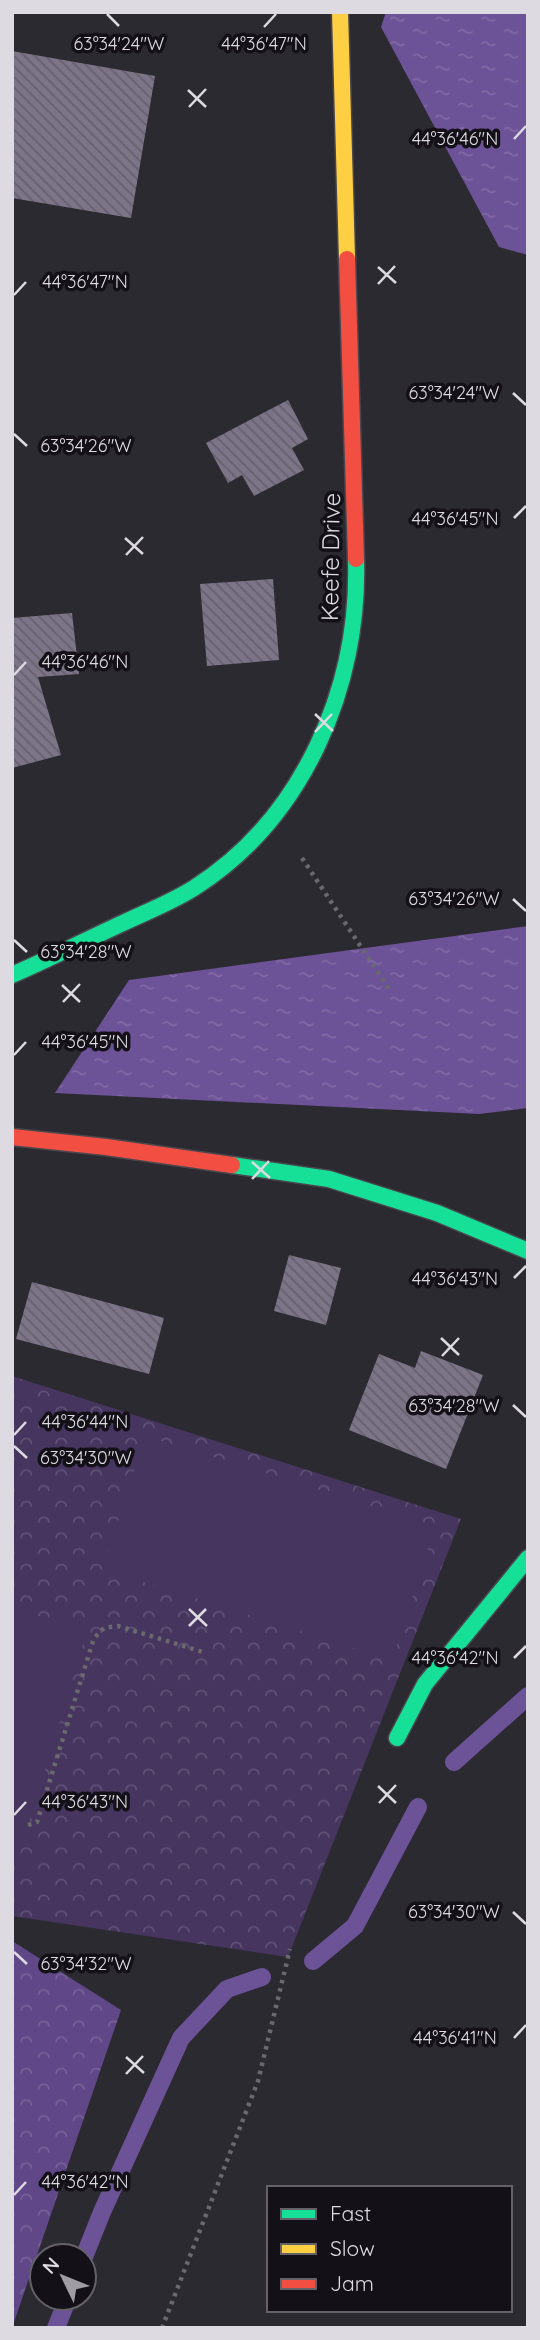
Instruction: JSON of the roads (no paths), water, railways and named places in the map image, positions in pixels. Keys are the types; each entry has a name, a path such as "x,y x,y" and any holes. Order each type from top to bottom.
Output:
{"street":[{"name":"Keefe Drive","path":"12,975 174,900 229,863 276,816 295,789 325,730 340,690 351,647 357,582 340,12"},
{"path":"12,1137 106,1147 329,1179 437,1213 528,1251"},
{"path":"397,1738 425,1684 528,1558"}],"water":[{"path":"386,12 528,12 528,255 499,247 381,27"},
{"path":"528,926 528,1108 479,1114 55,1093 129,980"}],"waterway":[{"path":"454,1762 528,1696"},
{"path":"313,1961 355,1926 418,1807"},
{"path":"90,2242 181,2038 227,1989 262,1977"},
{"path":"56,2328 62,2312"}]}
